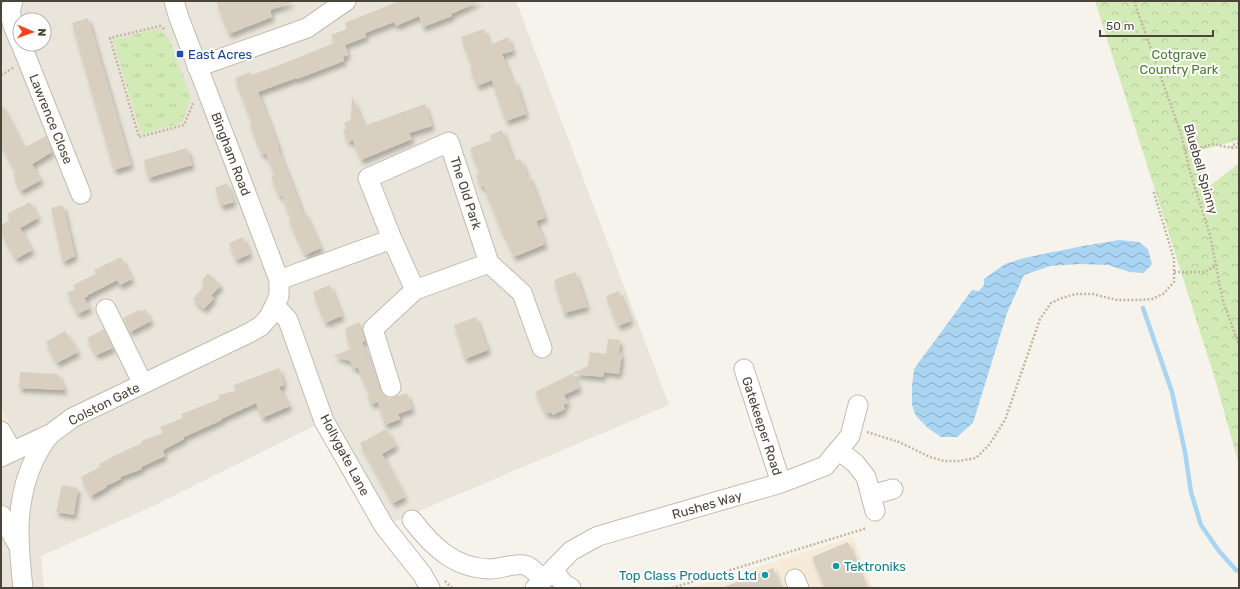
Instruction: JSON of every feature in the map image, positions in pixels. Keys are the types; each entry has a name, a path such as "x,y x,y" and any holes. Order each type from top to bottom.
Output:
{"street":[{"name":"Bingham Road","path":"174,1 185,34 279,280 279,296 274,307"},
{"path":"198,67 307,28 327,7 346,1"},
{"name":"Lawrence Close","path":"8,10 12,23"},
{"name":"Lawrence Close","path":"24,52 82,194"},
{"name":"The Old Park","path":"415,290 392,239 368,178 449,142 489,263"},
{"path":"279,280 392,239"},
{"path":"390,387 373,329 415,290 489,263 522,293 542,348"},
{"name":"Colston Gate","path":"23,588 18,529 23,489 30,468 40,448 50,434 72,418 249,333 261,326 269,317 274,307"},
{"name":"Hollygate Lane","path":"274,307 288,320 324,421 384,526 426,581 442,588"},
{"path":"106,309 143,384"},
{"name":"Gatekeeper Road","path":"744,369 781,483"},
{"name":"Rushes Way","path":"544,579 571,551 598,536 781,483 825,466 850,436 858,405"},
{"path":"1,431 7,454 50,434"},
{"path":"838,450 855,463 866,477 873,503 892,489"},
{"path":"1,515 19,548"},
{"path":"412,520 425,537 446,556 461,563 473,567 492,569 524,565 532,569 544,579 564,584 571,588"}],"path":[{"name":"Bluebell Spinny","path":"1134,1 1181,134 1191,175 1210,235 1223,300 1239,346"},
{"path":"185,34 170,33 160,26 110,38 139,137 184,125 194,99 205,87"},
{"path":"1232,148 1232,145 1239,143"},
{"path":"1185,152 1213,144 1232,148 1239,147"},
{"path":"861,430 900,442 930,457 944,461 960,461 976,458 989,445 1005,420 1040,319 1051,303 1076,294 1093,294 1117,300 1152,299 1164,294 1174,282 1174,259 1152,190"},
{"path":"1174,272 1204,272 1216,266"},
{"path":"672,588 867,528"}],"shaded area":[{"path":"1,1 516,1 669,405 384,526 324,421 149,508 41,556 44,588 1,588 1,440 15,433 1,409"},
{"path":"1,409 15,433 1,440"},
{"path":"853,537 873,588 690,588"}],"green space":[{"name":"Cotgrave Country Park","path":"1095,1 1239,1 1239,140 1197,151 1207,188 1239,163 1239,465 1215,379"},
{"path":"159,28 169,39 191,97 182,123 141,134 113,40"}],"water":[{"path":"1119,240 1139,242 1148,249 1152,264 1144,273 1130,272 1108,265 1080,264 1050,266 1024,275 1007,313 973,423 957,437 941,437 928,428 916,416 912,405 914,369 972,290 979,291 984,285 984,279 1005,264 1024,258"}],"building":[{"path":"216,1 291,1 291,3 270,10 272,17 229,34"},
{"path":"399,1 480,1 451,14 452,16 423,27 419,16 396,26 394,22 365,33 366,37 345,45 348,55 343,57 344,61 258,92 303,213 305,213 321,248 305,255 289,220 291,219 282,195 279,196 271,176 275,175 266,153 262,155 235,78 250,72 251,75 280,65 334,43 331,35 347,29 345,23"},
{"path":"88,18 131,165 114,170 72,23"},
{"path":"484,29 490,45 508,37 513,51 502,54 512,81 515,80 526,114 506,121 492,80 477,86 461,37"},
{"path":"352,96 364,126 425,104 432,126 409,133 412,139 361,160 353,140 348,142 343,130 346,129 344,123 351,120"},
{"path":"1,103 24,148 46,136 52,152 32,164 41,180 21,191 13,175 17,173 1,144"},
{"path":"502,130 514,162 520,159 527,176 529,176 545,218 536,221 545,244 514,257 484,186 481,187 476,175 480,174 470,148 492,140 490,135"},
{"path":"187,148 192,165 148,178 144,160"},
{"path":"227,183 234,202 221,206 215,188"},
{"path":"30,202 38,218 20,228 32,250 16,259 1,231 1,225 10,220 7,214"},
{"path":"63,205 75,256 63,262 51,208"},
{"path":"243,237 250,254 236,260 229,243"},
{"path":"121,257 132,279 120,285 117,280 88,295 84,298 90,308 78,314 67,293 75,289 73,285 96,274 94,270"},
{"path":"575,272 587,307 564,313 554,280"},
{"path":"208,273 221,285 211,296 214,298 204,309 193,299 204,286 201,282"},
{"path":"330,285 342,316 325,323 313,292"},
{"path":"619,291 631,321 618,326 606,296"},
{"path":"145,309 151,321 130,332 123,318 139,310 140,312"},
{"path":"476,317 488,350 465,359 454,325"},
{"path":"360,322 365,341 362,342 371,365 372,364 381,391 388,399 407,393 412,409 398,414 400,419 385,425 378,402 371,404 368,391 358,367 354,369 350,361 333,356 351,349 345,328"},
{"path":"104,329 113,348 96,355 87,338"},
{"path":"65,331 78,352 57,363 46,342"},
{"path":"608,339 620,340 619,353 622,354 619,374 604,372 603,377 573,374 579,388 564,395 568,403 563,405 565,409 553,415 551,412 546,414 535,392 588,366 590,352 606,354"},
{"path":"279,368 284,385 279,387 290,406 262,418 256,403 184,437 184,439 163,450 165,456 141,467 142,469 120,477 121,479 106,486 107,487 91,496 81,477 100,467 99,464 142,443 141,441 163,433 160,427 183,418 181,414 220,399 218,395 235,391 234,385"},
{"path":"20,372 58,374 65,390 19,388"},
{"path":"386,429 396,446 382,454 405,497 393,503 360,443"},
{"path":"62,485 78,488 74,515 56,512"},
{"name":"Tektroniks","path":"848,542 866,588 825,588 812,557"},
{"name":"Top Class Products Ltd","path":"773,568 781,588 724,588 724,587"}],"waterway":[{"path":"1143,308 1172,392 1185,452 1191,492 1201,525 1219,551 1236,570 1239,571"}],"place":[{"name":"East Acres","path":"180,54"},
{"name":"Tektroniks","path":"836,566"},
{"name":"Top Class Products Ltd","path":"765,575"}]}
